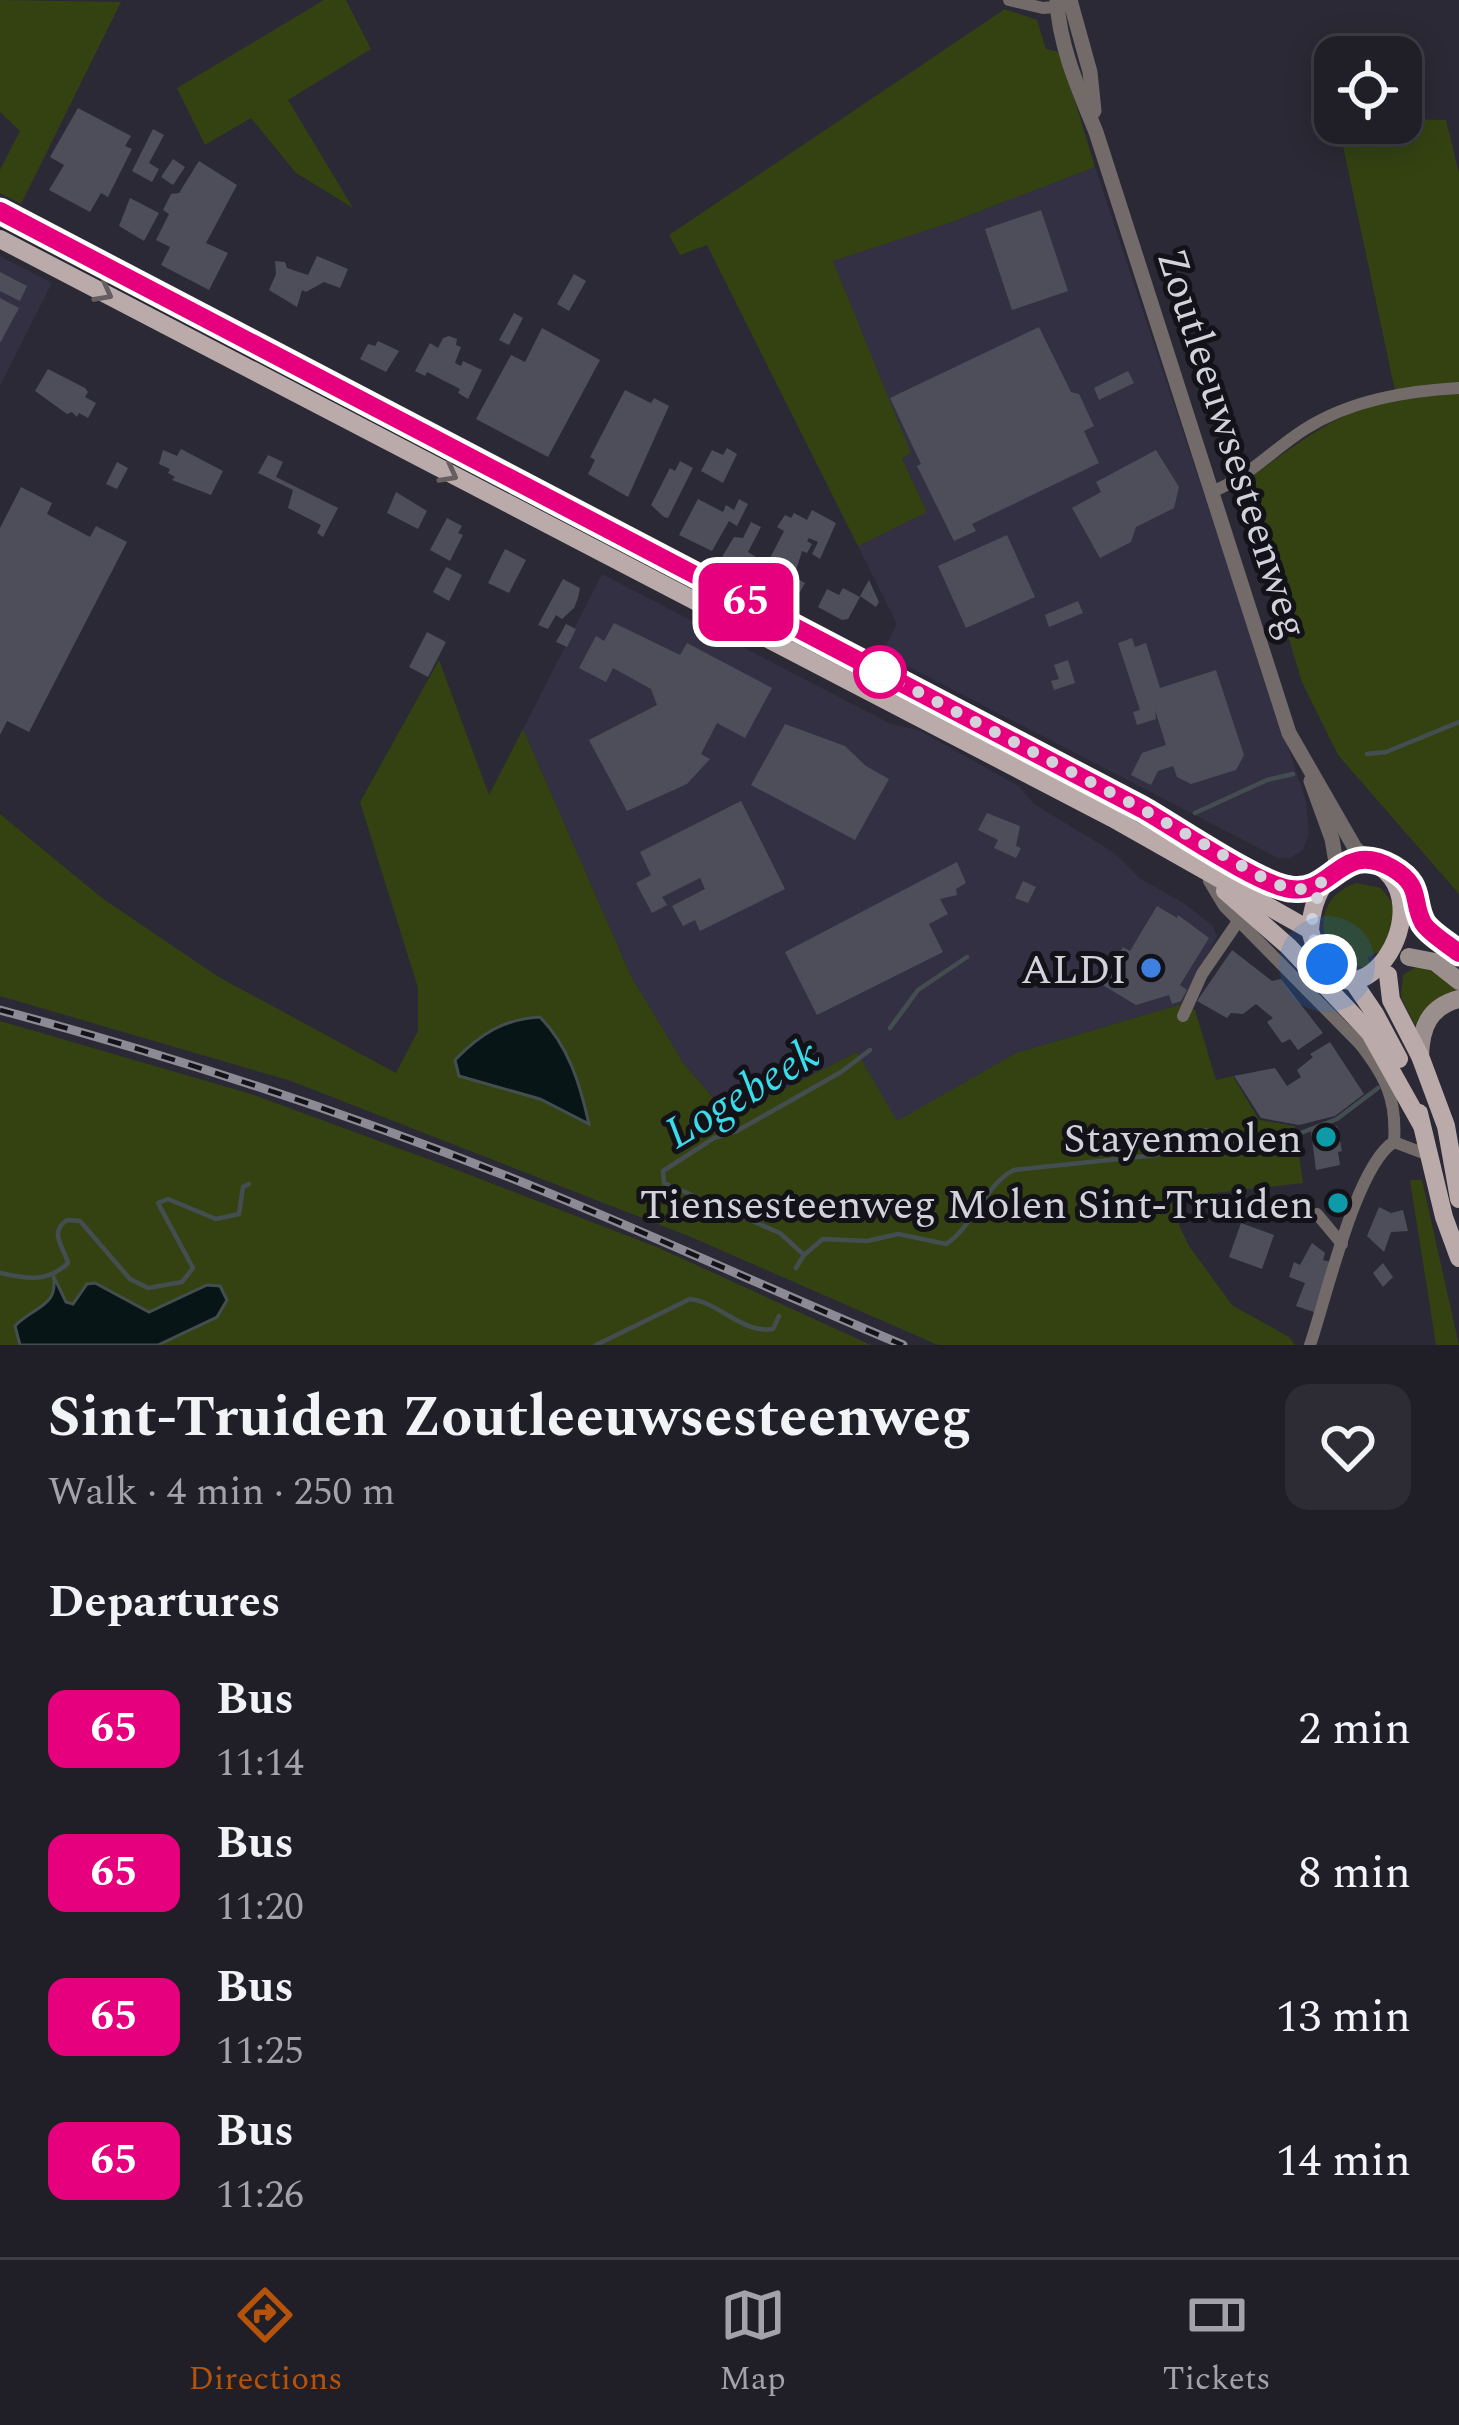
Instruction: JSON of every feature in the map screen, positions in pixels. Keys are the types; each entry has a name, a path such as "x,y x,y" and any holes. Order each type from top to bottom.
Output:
{"main road":[{"path":"0,212 1142,809 1267,880 1292,890 1310,888 1331,875 1367,859 1395,870 1420,903 1422,922 1409,958 1388,974 1375,979 1350,977 1327,964 1316,949 1310,930 1331,875"},
{"path":"0,239 1112,818 1310,930"},
{"path":"1189,862 1262,922 1353,1013 1386,1058 1421,1124"},
{"path":"1422,922 1459,953"},
{"path":"1409,958 1435,962 1459,981"},
{"path":"1388,974 1391,1000 1420,1056 1446,1126 1459,1199"},
{"path":"1350,977 1414,1091 1459,1258"},
{"path":"1420,1056 1427,1020 1436,1009 1459,999"}],"street":[{"path":"1009,0 1064,3"},
{"name":"Zoutleeuwsesteenweg","path":"1064,3 1065,45 1289,734 1355,848 1367,859"},
{"path":"1211,492 1241,478 1329,416 1393,396 1459,388"},
{"name":"Zoutleeuwsesteenweg","path":"1309,772 1332,839 1331,875"},
{"path":"1210,881 1224,906 1374,1062 1397,1111 1394,1142 1374,1161 1310,1345"},
{"path":"1183,1016 1202,974 1239,920"},
{"path":"1394,1142 1431,1156"},
{"path":"1317,1214 1342,1244"}],"shaded area":[{"path":"1095,167 1306,801 1309,834 1303,850 1290,858 1278,858 882,653 897,624 858,546 926,511 902,457 910,452 833,261"},
{"path":"0,256 52,283 0,386"},
{"path":"602,574 891,724 918,730 1019,786 1034,804 1113,852 1141,879 1185,904 1213,926 1217,936 1182,1004 1016,1053 896,1122 857,1052 731,1117 684,1064 631,976 523,729"},
{"path":"540,1017 572,1067 589,1124 540,1099 459,1076 455,1060 483,1035 515,1021"},
{"path":"53,1275 66,1302 73,1304 87,1284 95,1283 149,1312 207,1285 220,1286 227,1300 217,1317 158,1345 20,1345 15,1326 49,1300"}],"green space":[{"path":"0,0 121,2 21,204 0,193 0,170 20,131 0,112"},
{"path":"324,0 346,0 371,49 288,100 353,208 296,173 251,118 205,145 177,88"},
{"path":"1005,9 1037,20 1046,49 1060,52 1095,167 833,261 911,453 902,458 927,512 858,546 707,245 680,255 669,235"},
{"path":"1422,119 1446,120 1459,173 1459,383 1395,391 1343,144 1422,144"},
{"path":"1459,392 1459,894 1338,755 1302,682 1254,524 1247,480 1357,410 1396,399"},
{"path":"439,660 489,795 523,729 631,976 684,1064 730,1117 857,1052 897,1121 1016,1053 1182,1004 1195,1010 1216,1080 1233,1076 1259,1120 1295,1126 1303,1183 1189,1196 1180,1209 1179,1225 1232,1305 1295,1345 938,1345 691,1237 291,1081 0,996 0,814 102,898 217,976 396,1073 418,1031 418,988 360,802"},
{"path":"1356,883 1381,888 1398,910 1381,951 1368,957 1370,968 1338,957 1324,932 1329,903"},
{"path":"1416,967 1427,968 1459,987 1459,992 1434,1002 1415,1025 1401,998 1403,975"},
{"path":"0,1021 251,1094 444,1165 659,1248 871,1345 0,1345"},
{"path":"1410,1180 1422,1180 1459,1345 1436,1345"}],"building":[{"path":"78,108 131,136 125,146 132,149 108,197 101,193 90,212 49,190 64,165 50,157"},
{"path":"153,129 164,135 149,163 159,169 152,182 132,171"},
{"path":"173,159 185,167 173,185 161,177"},
{"path":"199,161 237,185 206,243 228,253 209,290 161,265 170,247 156,240 169,214 163,210 171,194 179,193"},
{"path":"130,198 159,213 144,241 119,226"},
{"path":"1041,210 1068,291 1012,310 985,229"},
{"path":"317,256 348,269 340,288 324,282 302,290 297,307 269,290 276,274 275,261 308,275"},
{"path":"0,272 27,286 20,301 0,291"},
{"path":"574,274 586,281 569,311 557,304"},
{"path":"0,298 19,308 0,343"},
{"path":"514,313 523,318 509,345 499,340"},
{"path":"1039,327 1094,426 1084,431 1099,463 972,524 976,531 954,541 890,398"},
{"path":"542,328 600,360 548,457 476,419 511,355 525,362"},
{"path":"449,336 461,347 455,363 461,366 463,361 482,370 468,399 458,393 460,389 415,371 430,343 438,348"},
{"path":"378,341 399,351 386,372 360,359 368,344 375,346"},
{"path":"48,369 85,388 85,397 96,403 88,418 67,414 35,391"},
{"path":"1128,371 1134,383 1099,400 1094,388"},
{"path":"625,390 669,406 628,497 588,474 595,460 590,457"},
{"path":"727,448 737,454 723,483 701,471 712,450 723,455"},
{"path":"181,449 223,471 211,495 172,480 170,469 159,464 163,450 177,456"},
{"path":"1156,450 1179,487 1174,508 1136,527 1131,542 1100,558 1072,508 1101,492 1096,482"},
{"path":"268,455 283,462 276,477 338,508 323,537 317,533 321,525 288,508 293,490 258,473"},
{"path":"680,461 693,468 668,518 651,505 670,468 675,471"},
{"path":"117,462 128,468 117,489 106,484"},
{"path":"21,487 52,503 47,514 90,537 96,526 127,542 29,732 7,721 0,735 0,528"},
{"path":"396,492 427,511 418,529 387,513"},
{"path":"698,499 723,512 726,505 734,510 739,499 748,504 737,526 729,521 712,551 679,535"},
{"path":"812,510 836,523 820,559 812,554 818,542 807,541 812,544 807,553 802,551 794,577 805,583 800,592 786,591 722,557 734,537 743,538 751,522 761,527 748,552 767,564 784,531 777,527 785,515 791,518 794,513 807,520"},
{"path":"447,518 462,526 458,533 463,535 450,561 430,550"},
{"path":"1007,535 1035,597 966,628 938,566"},
{"path":"505,549 526,560 509,593 488,583"},
{"path":"446,567 462,575 449,601 433,592"},
{"path":"563,579 580,588 574,608 562,619 556,615 548,629 538,625"},
{"path":"869,580 879,602 876,607 860,596"},
{"path":"843,588 860,597 848,619 842,620 818,607 827,589 839,595"},
{"path":"1078,601 1083,613 1049,627 1045,615"},
{"path":"614,623 680,655 687,643 772,688 745,738 717,723 701,754 710,759 687,784 627,811 589,740 657,705 651,689 613,668 606,682 579,668 596,636 604,641"},
{"path":"566,624 576,629 567,647 556,642"},
{"path":"427,632 446,642 428,677 409,667"},
{"path":"1132,638 1135,647 1146,643 1160,688 1216,670 1244,755 1236,770 1191,784 1177,777 1173,766 1158,771 1151,785 1131,775 1142,753 1166,745 1155,710 1156,719 1137,725 1133,712 1140,710 1118,643"},
{"path":"1068,660 1075,683 1054,690 1051,681 1059,679 1054,665"},
{"path":"785,724 845,746 889,779 855,840 751,785"},
{"path":"741,801 785,889 700,931 695,920 683,926 672,906 705,889 700,878 662,897 667,905 652,913 636,883 651,875 640,852"},
{"path":"987,813 1020,826 1016,846 1021,848 1016,858 994,848 998,840 978,830"},
{"path":"957,862 966,883 956,889 957,895 940,899 948,914 929,924 943,952 817,1015 785,952"},
{"path":"1023,881 1036,887 1028,903 1015,898"},
{"name":"ALDI","path":"1157,906 1209,938 1180,985 1187,990 1181,1001 1172,1004 1169,995 1136,1005 1101,984 1123,947 1130,951"},
{"path":"1232,950 1272,981 1281,979 1323,1033 1298,1050 1290,1039 1282,1043 1267,1022 1273,1018 1256,1004 1227,1018 1197,1001"},
{"path":"1330,1042 1364,1094 1335,1116 1299,1125 1261,1118 1234,1076 1275,1068 1287,1086 1301,1077 1297,1070 1313,1057 1310,1054"},
{"path":"1337,1126 1340,1165 1316,1170 1311,1131"},
{"path":"1379,1207 1391,1213 1403,1210 1408,1231 1391,1232 1384,1252 1367,1236"},
{"path":"1241,1223 1274,1235 1262,1269 1229,1257"},
{"path":"1312,1243 1325,1253 1323,1260 1331,1262 1314,1312 1296,1306 1305,1283 1289,1277 1294,1262 1300,1265"},
{"path":"1383,1263 1393,1277 1383,1287 1373,1273"}],"waterway":[{"name":"Logebeek","path":"1367,754 1386,752 1459,722"},
{"name":"Logebeek","path":"1195,813 1267,780 1293,774"},
{"name":"Logebeek","path":"890,1028 918,990 967,957"},
{"name":"Logebeek","path":"804,1255 780,1233 664,1183 663,1171 714,1138 737,1131 841,1072 870,1050"},
{"path":"796,1268 823,1239 867,1241 898,1234 946,1244 995,1185 1014,1170 1157,1155 1188,1132 1203,1130 1245,1138 1298,1134 1337,1119 1378,1088"},
{"path":"0,1273 36,1278 68,1263 59,1240 59,1230 67,1220 80,1221 130,1279 148,1288 182,1282 193,1268 158,1203 168,1199 216,1219 239,1214 243,1187 249,1184"},
{"path":"596,1345 690,1299 762,1329 773,1329 779,1316"}],"railway":[{"path":"0,1010 193,1066 447,1153 903,1345"}],"bus line":[{"name":"65","path":"0,211 1142,809 1267,880 1292,890 1310,888 1347,863 1367,859 1386,865 1415,891 1422,922 1459,953"}],"place":[{"name":"ALDI","path":"1151,968"},
{"name":"Stayenmolen","path":"1326,1137"},
{"name":"Tiensesteenweg Molen Sint-Truiden","path":"1338,1203"}],"route":[{"path":"880,672 1267,880 1292,890 1324,881 1310,930 1327,964"}]}
